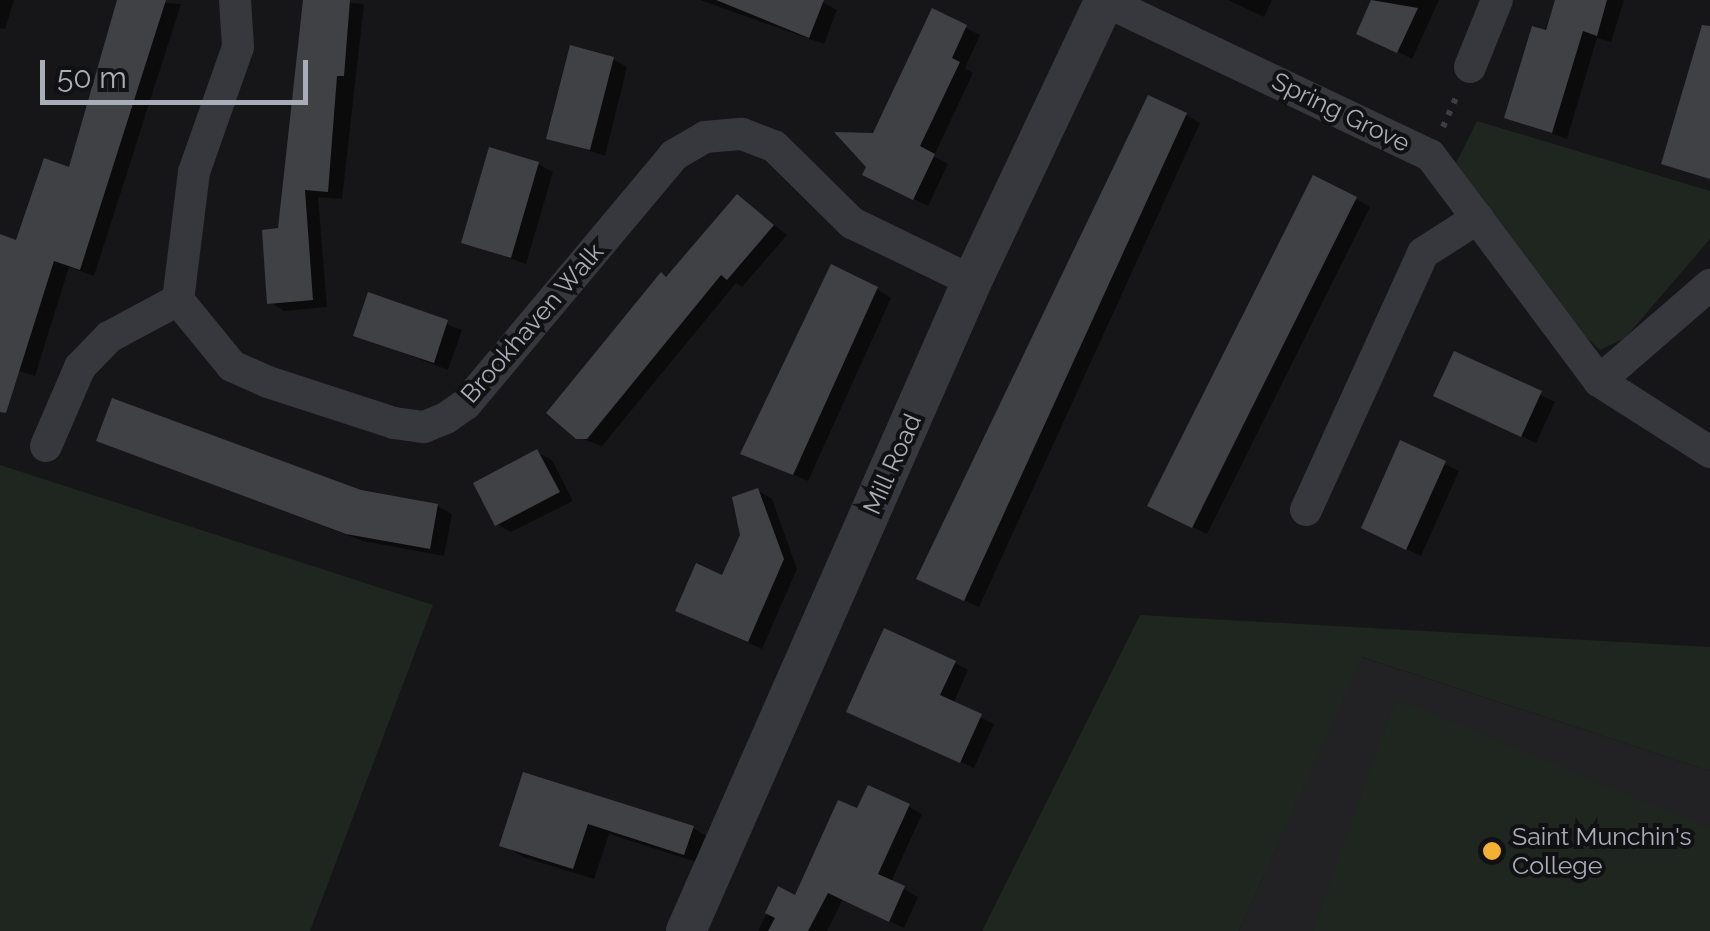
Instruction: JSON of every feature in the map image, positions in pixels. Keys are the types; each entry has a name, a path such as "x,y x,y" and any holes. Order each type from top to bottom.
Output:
{"street":[{"path":"46,446 80,366 109,337 178,300 194,172 238,47 235,0"},
{"name":"Spring Grove","path":"1104,0 1430,155 1599,381 1710,452"},
{"name":"Mill Road","path":"686,931 972,281 1104,0"},
{"path":"1470,67 1497,0"},
{"name":"Brookhaven Walk","path":"178,300 232,366 424,428 466,404 674,155 705,137 742,134 774,146 852,223 972,281"},
{"path":"1306,510 1422,254 1478,218"},
{"path":"1599,381 1710,286"}],"path":[{"path":"1430,155 1470,67"}],"shaded area":[{"path":"1477,121 1710,191 1710,239 1625,338 1600,350 1570,322 1456,163"},
{"path":"0,465 433,605 310,931 0,931"},
{"path":"1140,615 1710,647 1710,771 1362,657 1239,931 982,931"},
{"name":"Saint Munchin's College","path":"1361,657 1710,771 1710,931 1239,931"},
{"name":"Saint Munchin's College","path":"1396,699 1710,829 1710,931 1313,931"}],"building":[{"path":"117,0 166,0 80,270 54,261 6,413 0,412 0,234 16,240 44,158 69,167"},
{"path":"303,0 350,0 344,76 337,76 328,192 305,190 313,300 267,304 262,230 278,228"},
{"path":"716,0 824,0 809,38"},
{"path":"1371,0 1418,8 1397,53 1356,34"},
{"path":"1555,0 1607,0 1597,36 1583,31 1552,133 1504,118 1532,26 1546,30"},
{"path":"932,8 967,25 952,58 960,62 920,146 935,154 913,200 862,175 866,167 834,132 873,133"},
{"path":"1702,25 1710,26 1710,179 1661,164"},
{"path":"570,45 614,57 590,150 546,139"},
{"path":"1148,95 1187,113 964,601 916,579"},
{"path":"489,147 539,162 511,258 461,243"},
{"path":"1313,175 1357,197 1192,528 1147,506"},
{"path":"737,194 774,225 727,280 721,275 587,439 576,439 546,413 661,272 666,277"},
{"path":"831,264 878,287 793,475 740,454"},
{"path":"368,292 448,320 434,363 353,336"},
{"path":"1454,351 1542,391 1521,437 1433,396"},
{"path":"112,398 361,490 438,504 430,549 346,534 96,441"},
{"path":"1400,440 1446,461 1406,550 1361,528"},
{"path":"537,449 560,492 495,526 473,483"},
{"path":"758,488 784,559 748,642 675,611 696,563 722,575 740,535 732,497"},
{"path":"884,628 956,661 940,695 982,714 960,763 846,712"},
{"path":"523,772 694,826 684,855 588,824 573,869 499,846"},
{"path":"868,785 910,804 878,874 905,886 889,922 828,893 808,931 768,931 775,918 765,913 778,886 795,895 838,800 857,808"}],"place":[{"name":"Saint Munchin's College","path":"1492,851"}]}
